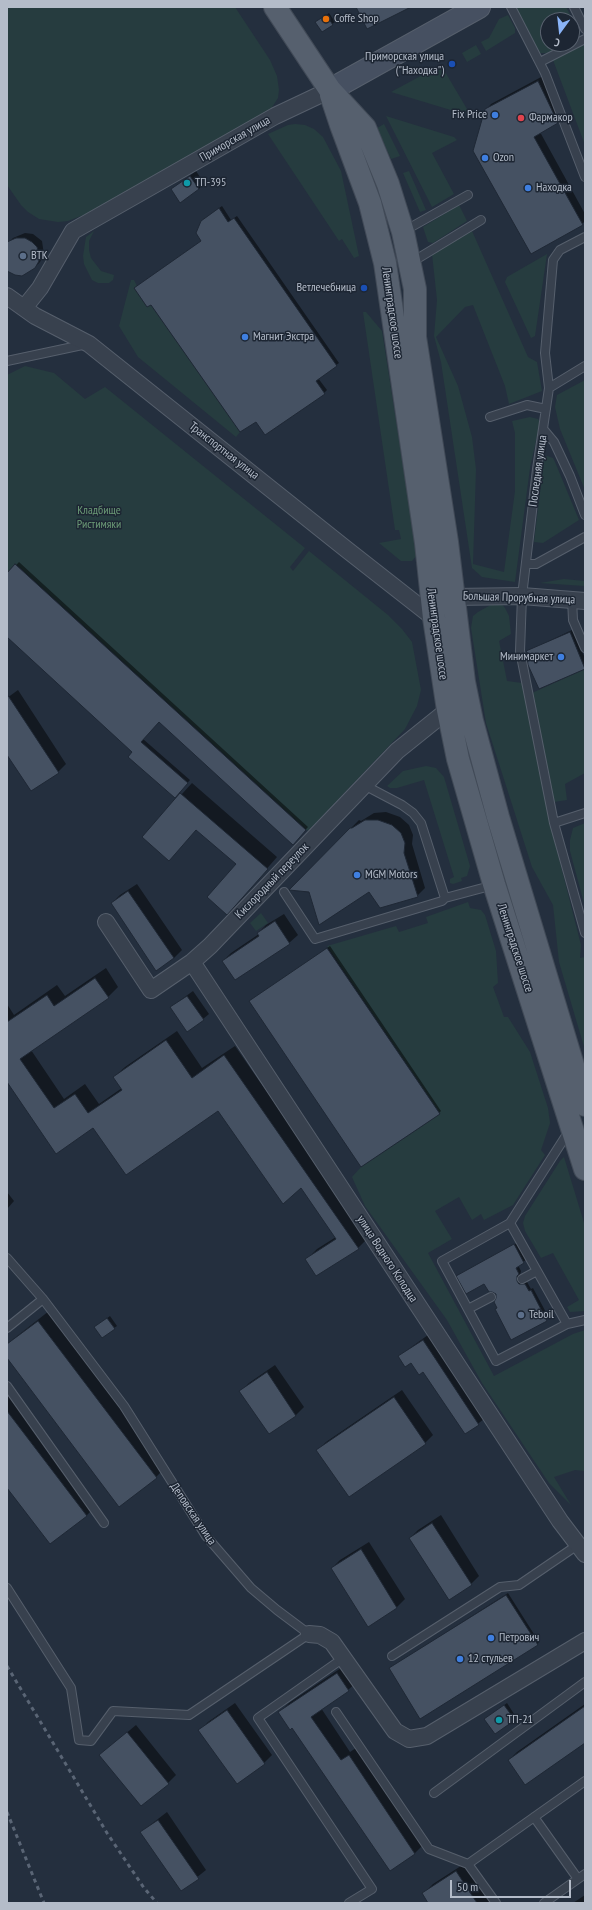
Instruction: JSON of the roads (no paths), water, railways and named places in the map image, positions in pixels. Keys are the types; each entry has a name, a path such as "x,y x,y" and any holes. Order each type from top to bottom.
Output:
{"main road":[{"name":"Ленинградское шоссе","path":"275,7 330,90 365,128 388,184 403,232 415,289 415,337 447,542 464,682 481,761 585,1105"},
{"name":"Приморская улица","path":"330,90 479,7"},
{"name":"Ленинградское шоссе","path":"330,90 341,125 370,203 385,263 426,543 434,618 448,710 458,759 494,884 585,1169"}],"street":[{"name":"Приморская улица","path":"24,308 40,288 73,231 275,116 330,90"},
{"name":"Транспортная улица","path":"7,296 35,316 89,344 434,618"},
{"name":"Большая Прорубная улица","path":"453,596 522,596 578,600"},
{"name":"Кислородный переулок","path":"106,922 151,990 192,962 210,946 397,751 448,710"},
{"name":"улица Водного Колодца","path":"192,962 560,1521 582,1549"},
{"name":"Деповская улица","path":"309,1634 320,1635 332,1642 342,1659 395,1732 409,1739 427,1736 585,1641"}],"lane":[{"path":"511,7 540,62 564,120 585,177"},
{"path":"574,7 585,28"},
{"path":"540,62 585,39"},
{"path":"403,232 468,195"},
{"path":"410,263 481,220"},
{"name":"Последняя улица","path":"585,237 560,250 553,260 545,353 549,388 544,430 537,469 522,596 520,658 554,823 585,933"},
{"path":"7,361 89,344"},
{"path":"549,388 585,366"},
{"path":"490,418 527,405 546,408"},
{"path":"544,430 554,442 570,476 585,514"},
{"path":"526,564 536,564 585,537"},
{"path":"578,600 573,620 585,648"},
{"path":"364,785 402,805 413,813 421,823 444,898"},
{"path":"554,823 585,813"},
{"path":"284,892 315,939 442,901 444,898 494,884"},
{"path":"572,1126 510,1223 442,1261 496,1361 567,1324 585,1320"},
{"path":"510,1223 567,1324"},
{"name":"Деповская улица","path":"7,1258 43,1299 124,1406 206,1536 251,1588 309,1634"},
{"path":"522,1279 537,1271"},
{"path":"468,1309 491,1297"},
{"path":"7,1328 43,1299"},
{"path":"7,1386 104,1523"},
{"path":"392,1656 500,1587 519,1585 582,1549"},
{"path":"7,1588 71,1688 79,1740 91,1741 113,1711 189,1715 309,1634"},
{"path":"342,1659 258,1718 372,1889 349,1903"},
{"path":"434,1793 585,1682"},
{"path":"336,1712 430,1849 468,1864 496,1903"},
{"path":"468,1864 585,1780"},
{"path":"534,1817 582,1876 544,1903"}],"railway":[{"path":"7,1666 107,1833 144,1888 157,1903"},
{"path":"7,1812 44,1903"}],"place":[{"name":"Coffe Shop","path":"326,19"},
{"name":"Приморская улица (\"Находка\")","path":"452,64"},
{"name":"Fix Price","path":"495,115"},
{"name":"Фармакор","path":"521,118"},
{"name":"Ozon","path":"485,158"},
{"name":"ТП-395","path":"187,183"},
{"name":"Находка","path":"528,188"},
{"name":"ВТК","path":"23,256"},
{"name":"Ветлечебница","path":"364,288"},
{"name":"Магнит Экстра","path":"245,337"},
{"name":"Минимаркет","path":"561,657"},
{"name":"MGM Motors","path":"357,875"},
{"name":"Teboil","path":"521,1315"},
{"name":"Петрович","path":"491,1638"},
{"name":"12 стульев","path":"460,1659"},
{"name":"ТП-21","path":"499,1720"}],"park label":[{"name":"Кладбище Ристимяки","path":"99,518"}]}
